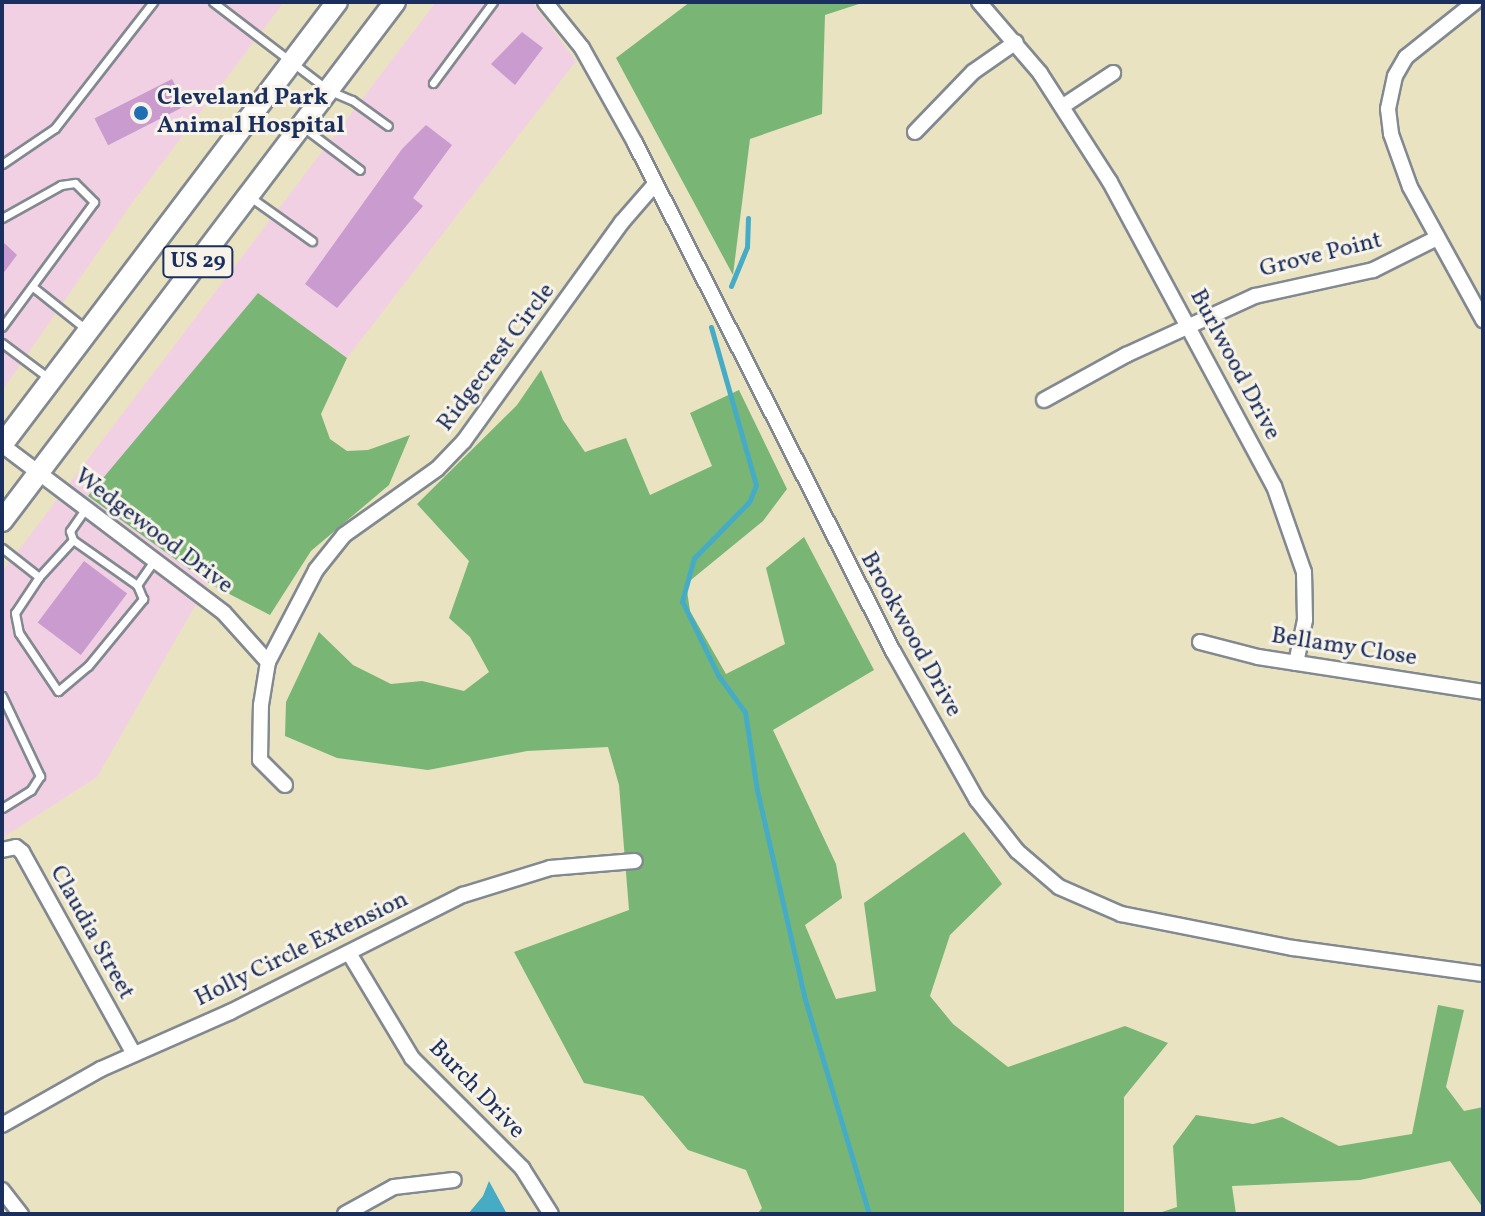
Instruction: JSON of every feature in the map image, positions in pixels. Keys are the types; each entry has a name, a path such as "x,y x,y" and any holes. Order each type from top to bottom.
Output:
{"main road":[{"name":"US 29","path":"2,445 337,2"},
{"name":"US 29","path":"2,521 395,2"}],"street":[{"name":"Brookwood Drive","path":"545,2 582,48 924,706 977,800 1039,872 1076,897 1121,914 1293,948 1483,974"},
{"name":"Burlwood Drive","path":"979,2 1016,42 1063,106 1189,326 1274,486 1296,539 1307,602 1296,663"},
{"path":"1475,2 1415,46 1391,90 1395,149 1437,238 1483,320"},
{"path":"915,132 973,72 1016,42"},
{"path":"1063,106 1113,73"},
{"name":"Ridgecrest Circle","path":"285,785 260,760 268,662 331,550 437,469 464,441 622,222 655,184"},
{"name":"Grove Point","path":"1044,400 1189,326 1284,286 1373,270 1437,238"},
{"name":"Wedgewood Drive","path":"2,445 155,559 236,624 268,662"},
{"name":"Bellamy Close","path":"1200,642 1296,663 1483,692"},
{"name":"Claudia Street","path":"2,850 22,852 134,1054"},
{"name":"Holly Circle Extension","path":"2,1125 134,1054 502,879 550,868 635,861"},
{"name":"Burch Drive","path":"349,953 412,1058 522,1168 551,1214"},
{"path":"345,1214 394,1187 454,1180"},
{"path":"2,1190 21,1214"}],"lane":[{"path":"2,164 27,152 55,128 153,2"},
{"path":"213,2 328,90 352,100 388,126"},
{"path":"433,83 493,2"},
{"path":"301,126 360,170"},
{"path":"2,218 61,185 75,183 94,202 2,327"},
{"path":"248,196 312,241"},
{"path":"33,287 88,331"},
{"path":"2,343 51,381"},
{"path":"73,540 39,577 15,613 19,633 58,691 88,666 143,599 137,585 73,540 70,531 86,508"},
{"path":"2,548 39,577"},
{"path":"137,585 155,559"},
{"path":"2,696 40,776 31,790 2,808"}],"shaded area":[{"path":"2,2 284,2 134,200 2,391"},
{"path":"436,2 532,2 576,61 347,358 258,293 89,496 208,583 97,777 2,838 2,572"}],"green space":[{"path":"690,2 865,2 825,15 822,114 750,139 733,275 616,58"},
{"path":"258,293 347,358 321,414 330,439 347,451 368,450 410,435 389,485 311,551 270,615 208,583 88,496"},
{"path":"541,370 563,420 585,452 626,438 650,495 712,466 690,413 739,390 787,489 763,521 686,584 690,611 726,674 785,644 766,568 804,537 874,670 773,730 836,864 842,898 805,925 836,999 876,991 864,903 964,832 1002,884 950,935 930,996 953,1024 1008,1067 1125,1026 1168,1043 1124,1097 1124,1214 757,1214 762,1208 746,1170 688,1150 643,1096 584,1083 514,952 629,910 619,785 608,747 527,751 428,770 337,758 285,736 286,702 319,632 353,665 391,684 422,681 464,691 489,672 470,637 449,618 469,561 417,504 517,405"},
{"path":"1438,1005 1464,1010 1446,1087 1464,1111 1483,1107 1483,1208 1450,1161 1360,1180 1232,1186 1236,1214 1156,1214 1177,1207 1173,1146 1196,1115 1253,1124 1282,1117 1339,1146 1412,1134"}],"water":[{"path":"489,1181 507,1214 468,1214 483,1196"}],"building":[{"path":"522,32 543,48 515,85 491,64"},
{"name":"Cleveland Park Animal Hospital","path":"172,79 186,106 108,145 94,118"},
{"path":"426,125 452,145 413,198 423,206 337,308 305,284 402,149"},
{"path":"2,241 17,255 2,275"},
{"path":"84,561 127,593 81,655 38,622"}],"waterway":[{"path":"731,286 747,247 748,218"},
{"path":"711,327 756,485 749,502 694,558 682,601 718,675 745,712 757,790 804,996 869,1214"}],"place":[{"name":"Cleveland Park Animal Hospital","path":"141,113"}]}
